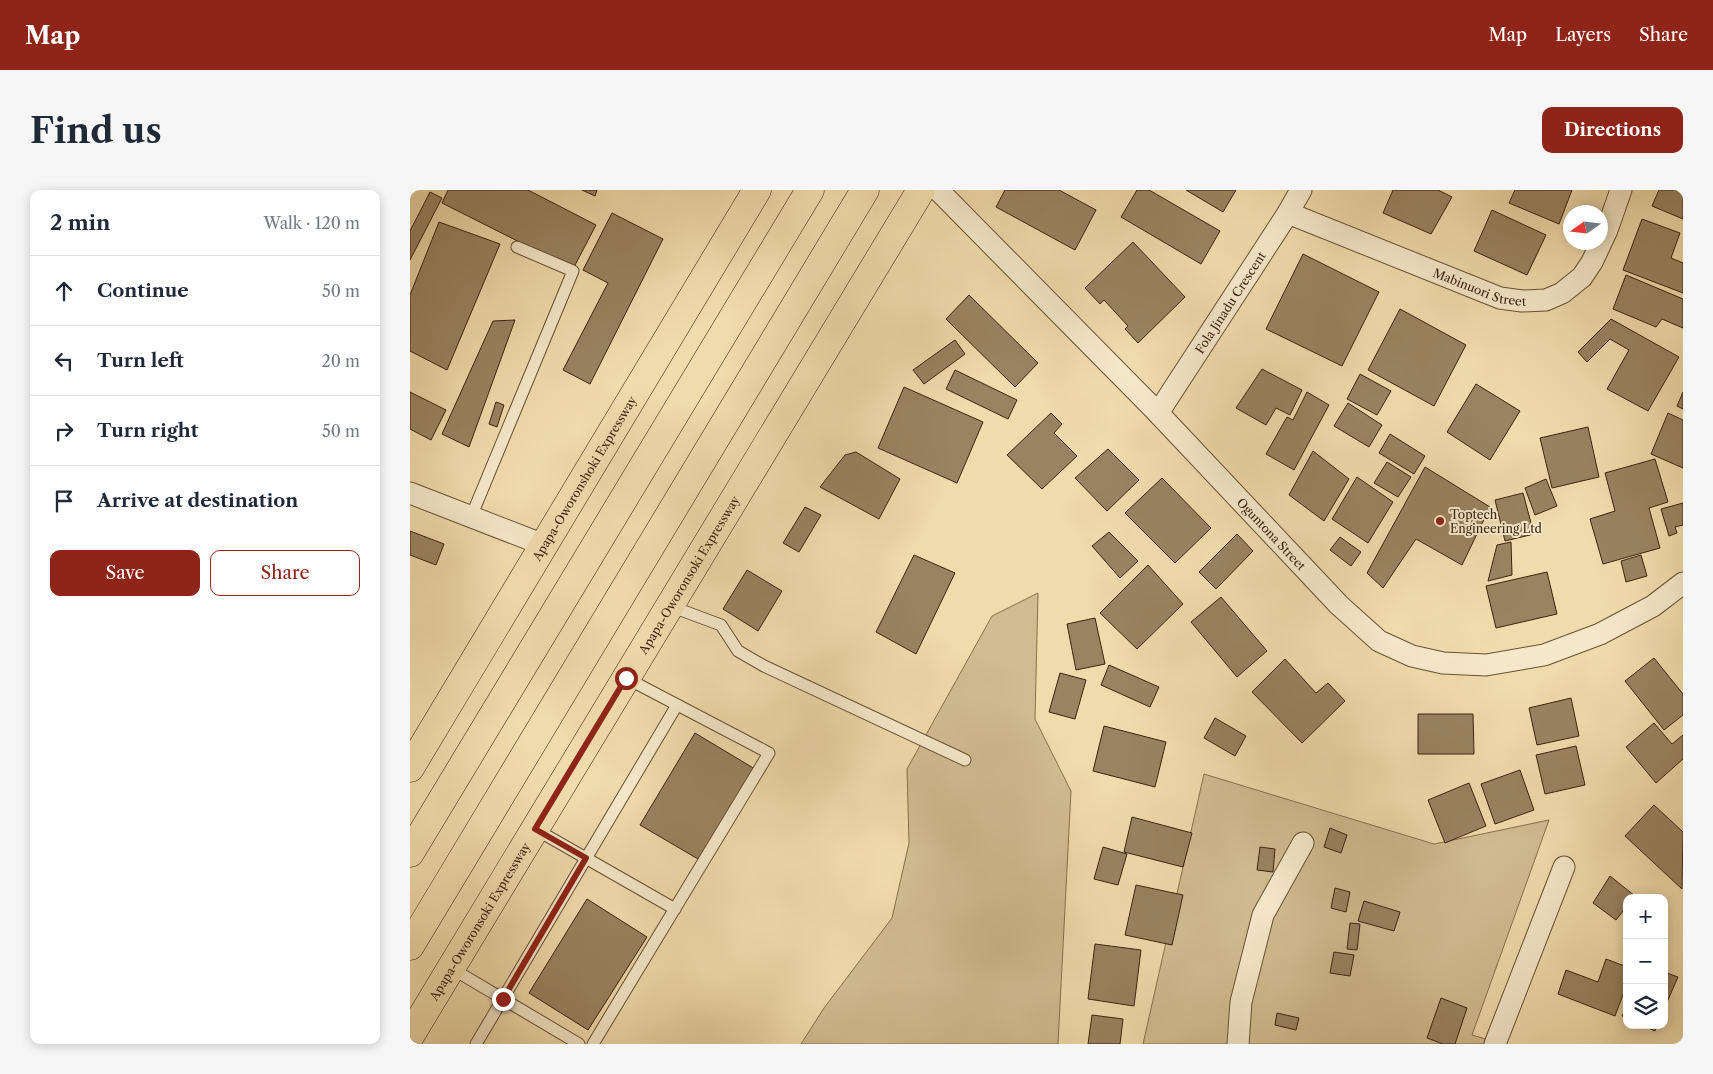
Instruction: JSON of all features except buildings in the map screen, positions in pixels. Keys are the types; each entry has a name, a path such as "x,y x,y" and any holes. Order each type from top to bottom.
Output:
{"main road":[{"name":"Apapa-Oworonshoki Expressway","path":"410,768 419,740 544,545 758,190"},
{"path":"410,853 810,190"},
{"path":"410,946 865,190"},
{"name":"Apapa-Oworonsoki Expressway","path":"410,1036 921,190"}],"street":[{"name":"Oguntona Street","path":"938,190 1158,413 1340,605 1379,641 1412,656 1443,663 1486,665 1544,656 1600,634 1653,606 1683,583"},
{"name":"Fola Jinadu Crescent","path":"1158,413 1301,190"},
{"name":"Mabinuori Street","path":"1288,213 1500,298 1522,301 1546,300 1562,293 1582,277 1592,262 1607,230 1621,190"},
{"path":"410,493 544,545"},
{"path":"1238,1044 1241,1002 1263,915 1303,843"},
{"path":"1495,1044 1564,867"}],"lane":[{"path":"470,517 573,271 517,247"},
{"path":"670,606 720,626 738,651 764,666 965,760"},
{"path":"593,1044 769,753 626,678"},
{"path":"476,1044 677,705"},
{"path":"535,829 675,909"},
{"path":"451,968 579,1044"}],"shaded area":[{"path":"1038,593 1035,719 1071,791 1058,1044 801,1044 824,1008 892,918 909,843 907,769 992,616"},
{"path":"1204,774 1434,844 1549,820 1472,1035 1503,1044 1143,1044"}],"place":[{"name":"Toptech Engineering Ltd","path":"1440,521"}],"route":[{"path":"503,999 586,858 535,829 626,678"}]}
